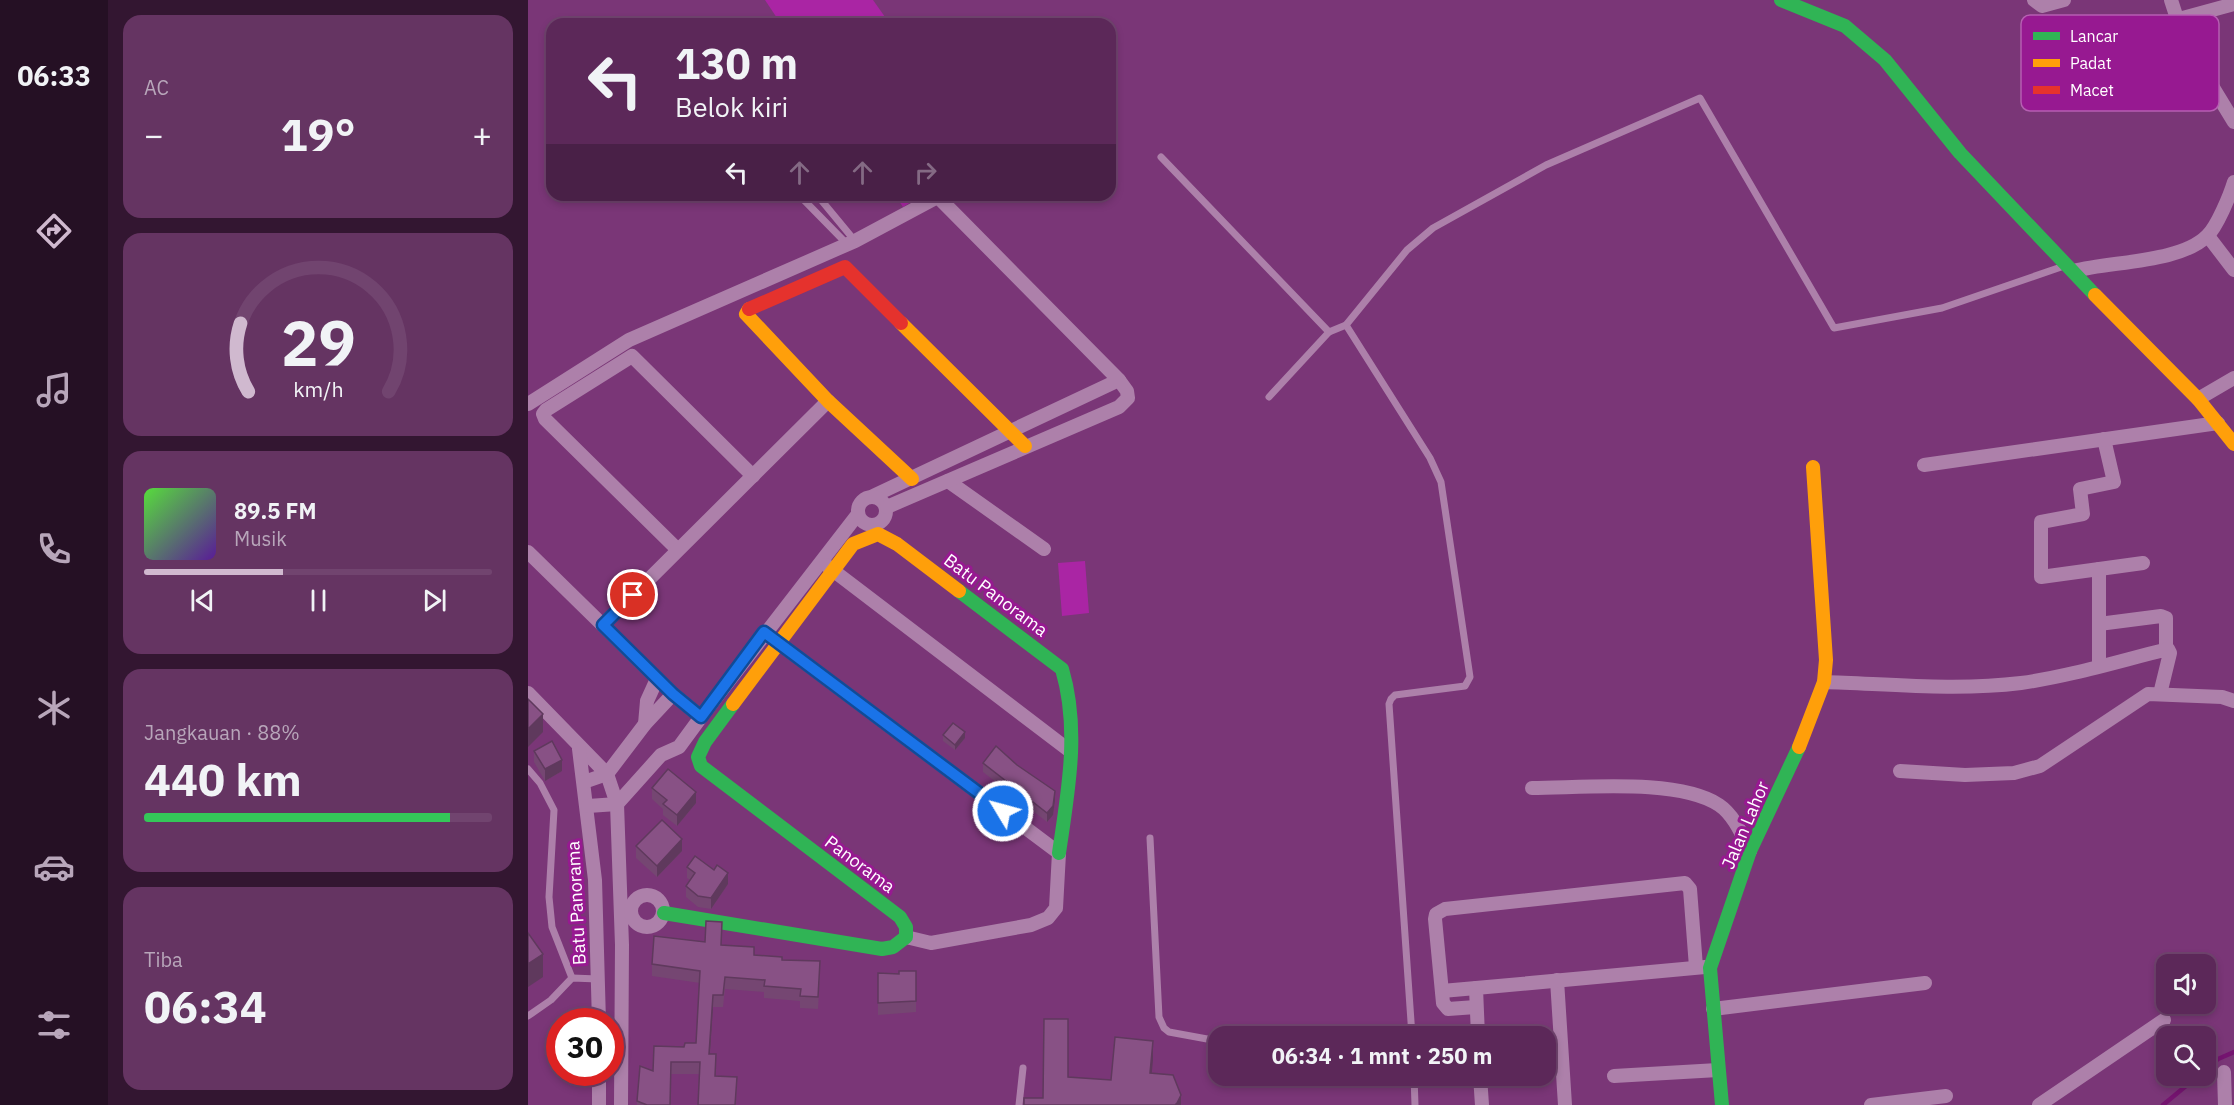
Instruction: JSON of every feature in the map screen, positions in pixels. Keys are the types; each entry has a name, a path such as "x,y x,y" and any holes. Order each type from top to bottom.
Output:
{"street":[{"path":"1781,0 1845,26 1885,60 1960,153 2071,268 2117,320 2198,399 2234,444"},
{"path":"2034,0 2042,6 2064,0"},
{"path":"2172,0 2178,15"},
{"path":"2194,15 2234,4"},
{"path":"2219,97 2234,122"},
{"path":"2071,268 2174,253 2208,236 2234,182"},
{"path":"528,404 629,340 851,242 930,201"},
{"path":"887,507 1119,407 1126,401 1129,394 945,201"},
{"path":"2208,236 2234,270"},
{"path":"912,479 828,401 746,312 843,267 1025,446"},
{"path":"676,549 545,419 543,414 546,410 632,356 753,476"},
{"path":"2198,399 2234,378"},
{"path":"588,806 617,804 661,755 679,747 764,632 858,514 859,505 865,498 912,479 1011,430 1119,381"},
{"path":"603,625 676,549 828,401"},
{"path":"1924,465 2218,423"},
{"path":"2104,439 2114,483 2080,489 2083,514 2041,522 2041,577 2143,563"},
{"name":"Jalan Lahor","path":"1722,1105 1713,1009 1703,967 1750,851 1801,742 1824,682 1826,660 1813,467"},
{"path":"948,481 1044,549"},
{"path":"701,766 698,757 705,742 834,570 855,543 879,529 886,516 887,507 882,500 873,496"},
{"path":"858,514 863,522 879,529"},
{"name":"Batu Panorama","path":"879,529 1059,664 1069,686 1071,700 1070,751 1059,853"},
{"path":"528,552 657,679 701,717"},
{"path":"821,561 1070,751"},
{"path":"2099,569 2099,665"},
{"path":"2099,624 2161,616 2166,618 2166,650 2170,653 2160,694"},
{"path":"664,913 882,949 893,947 906,937 931,943 1031,925 1048,918 1056,908 1059,853 764,632"},
{"path":"1824,682 1962,686 2018,683 2070,675 2099,665 2166,650"},
{"path":"645,724 647,700 657,679"},
{"path":"528,693 579,749 607,774 617,804 621,900 628,922"},
{"path":"584,782 607,774 645,724 673,694"},
{"path":"1900,771 1993,776 2040,766 2148,694 2222,697 2234,701"},
{"path":"679,747 701,766"},
{"name":"Batu Panorama","path":"579,749 588,806 596,901 598,1008"},
{"name":"Panorama","path":"701,766 900,917 906,927 906,937"},
{"path":"1532,788 1667,788 1697,795 1720,806 1736,823 1750,851"},
{"path":"1442,991 1703,967 1690,886 1680,883 1440,911 1435,920 1443,1003 1448,1009 1476,1007"},
{"path":"596,901 637,899 649,895 655,897 663,907 664,913 658,924 652,927 628,922 597,923"},
{"path":"621,1105 622,945 631,910 637,899"},
{"path":"1557,980 1565,1105"},
{"path":"1713,1009 1925,983"},
{"path":"1476,988 1477,1026"},
{"path":"2039,1105 2164,1020"},
{"path":"1614,1076 1718,1070"},
{"path":"2224,1072 2225,1105"},
{"path":"599,1086 600,1105"},
{"path":"1481,1086 1482,1105"},
{"path":"1871,1105 1946,1096"}],"lane":[{"path":"1269,398 1329,332 1346,324 1407,250 1432,228 1546,165 1700,98 1834,328 1942,308 2071,268"},
{"path":"1161,157 1329,332"},
{"path":"806,201 851,242"},
{"path":"821,201 851,242"},
{"path":"1346,324 1430,458 1441,482 1470,677 1465,686 1395,695 1390,699 1389,704 1411,1026"},
{"path":"528,769 540,783 554,810 549,897 552,927 572,978"},
{"path":"1150,838 1159,1017 1164,1028 1169,1032 1208,1039"},
{"path":"528,1016 551,1000 572,978 598,979"},
{"path":"1019,1105 1023,1068"},
{"path":"1414,1086 1415,1105"}],"shaded area":[{"path":"765,0 873,0 886,18 777,18"},
{"path":"899,201 912,201 903,207"},
{"path":"1085,561 1089,613 1062,616 1058,563"}],"building":[{"path":"528,699 543,714 528,729"},
{"path":"953,723 965,732 955,745 943,735"},
{"path":"552,741 562,760 545,769 534,751"},
{"path":"996,746 1017,765 1055,791 1053,806 1047,813 983,763"},
{"path":"668,769 696,792 677,815 663,804 667,800 652,788"},
{"path":"662,820 682,839 657,866 636,846"},
{"path":"695,856 714,870 717,865 728,873 711,898 698,896 686,886 695,873 687,867"},
{"path":"706,921 722,922 721,945 754,947 754,955 782,957 782,960 820,961 818,997 800,996 801,989 764,986 765,980 725,977 723,995 713,995 709,1054 716,1054 715,1076 737,1077 735,1105 698,1105 700,1062 671,1062 670,1105 647,1105 637,1101 640,1066 653,1071 654,1046 684,1047 685,1043 696,1043 700,971 652,964 654,936 705,942"},
{"path":"528,933 543,954 528,964"},
{"path":"899,971 916,971 916,1001 878,1003 878,973 899,974"},
{"path":"1044,1019 1068,1019 1068,1077 1111,1080 1115,1037 1153,1041 1150,1073 1173,1075 1181,1095 1177,1103 1175,1105 1024,1105 1024,1098 1043,1098"}],"waterway":[{"path":"2216,1061 2234,1052"},
{"path":"2163,1105 2186,1086"}],"traffic: fast":[{"path":"1781,0 1845,26 1885,60 1960,153 2095,295"},
{"path":"959,591 1062,669 1070,715 1071,761 1059,853"},
{"path":"664,913 882,949 893,947 906,937 906,927 900,917 701,766 698,757 705,742 733,704"},
{"path":"1722,1105 1710,968 1750,851 1799,747"}],"traffic: slow":[{"path":"2095,295 2198,399 2234,444"},
{"path":"749,309 746,314 828,401 912,479"},
{"path":"901,323 1025,446"},
{"path":"1799,747 1824,682 1826,660 1813,467"},
{"path":"733,704 853,544 878,534 897,544 959,591"}],"traffic: jam":[{"path":"749,309 845,267 901,323"}],"route":[{"path":"633,595 603,625 673,694 701,717 764,632 1003,811"}]}
